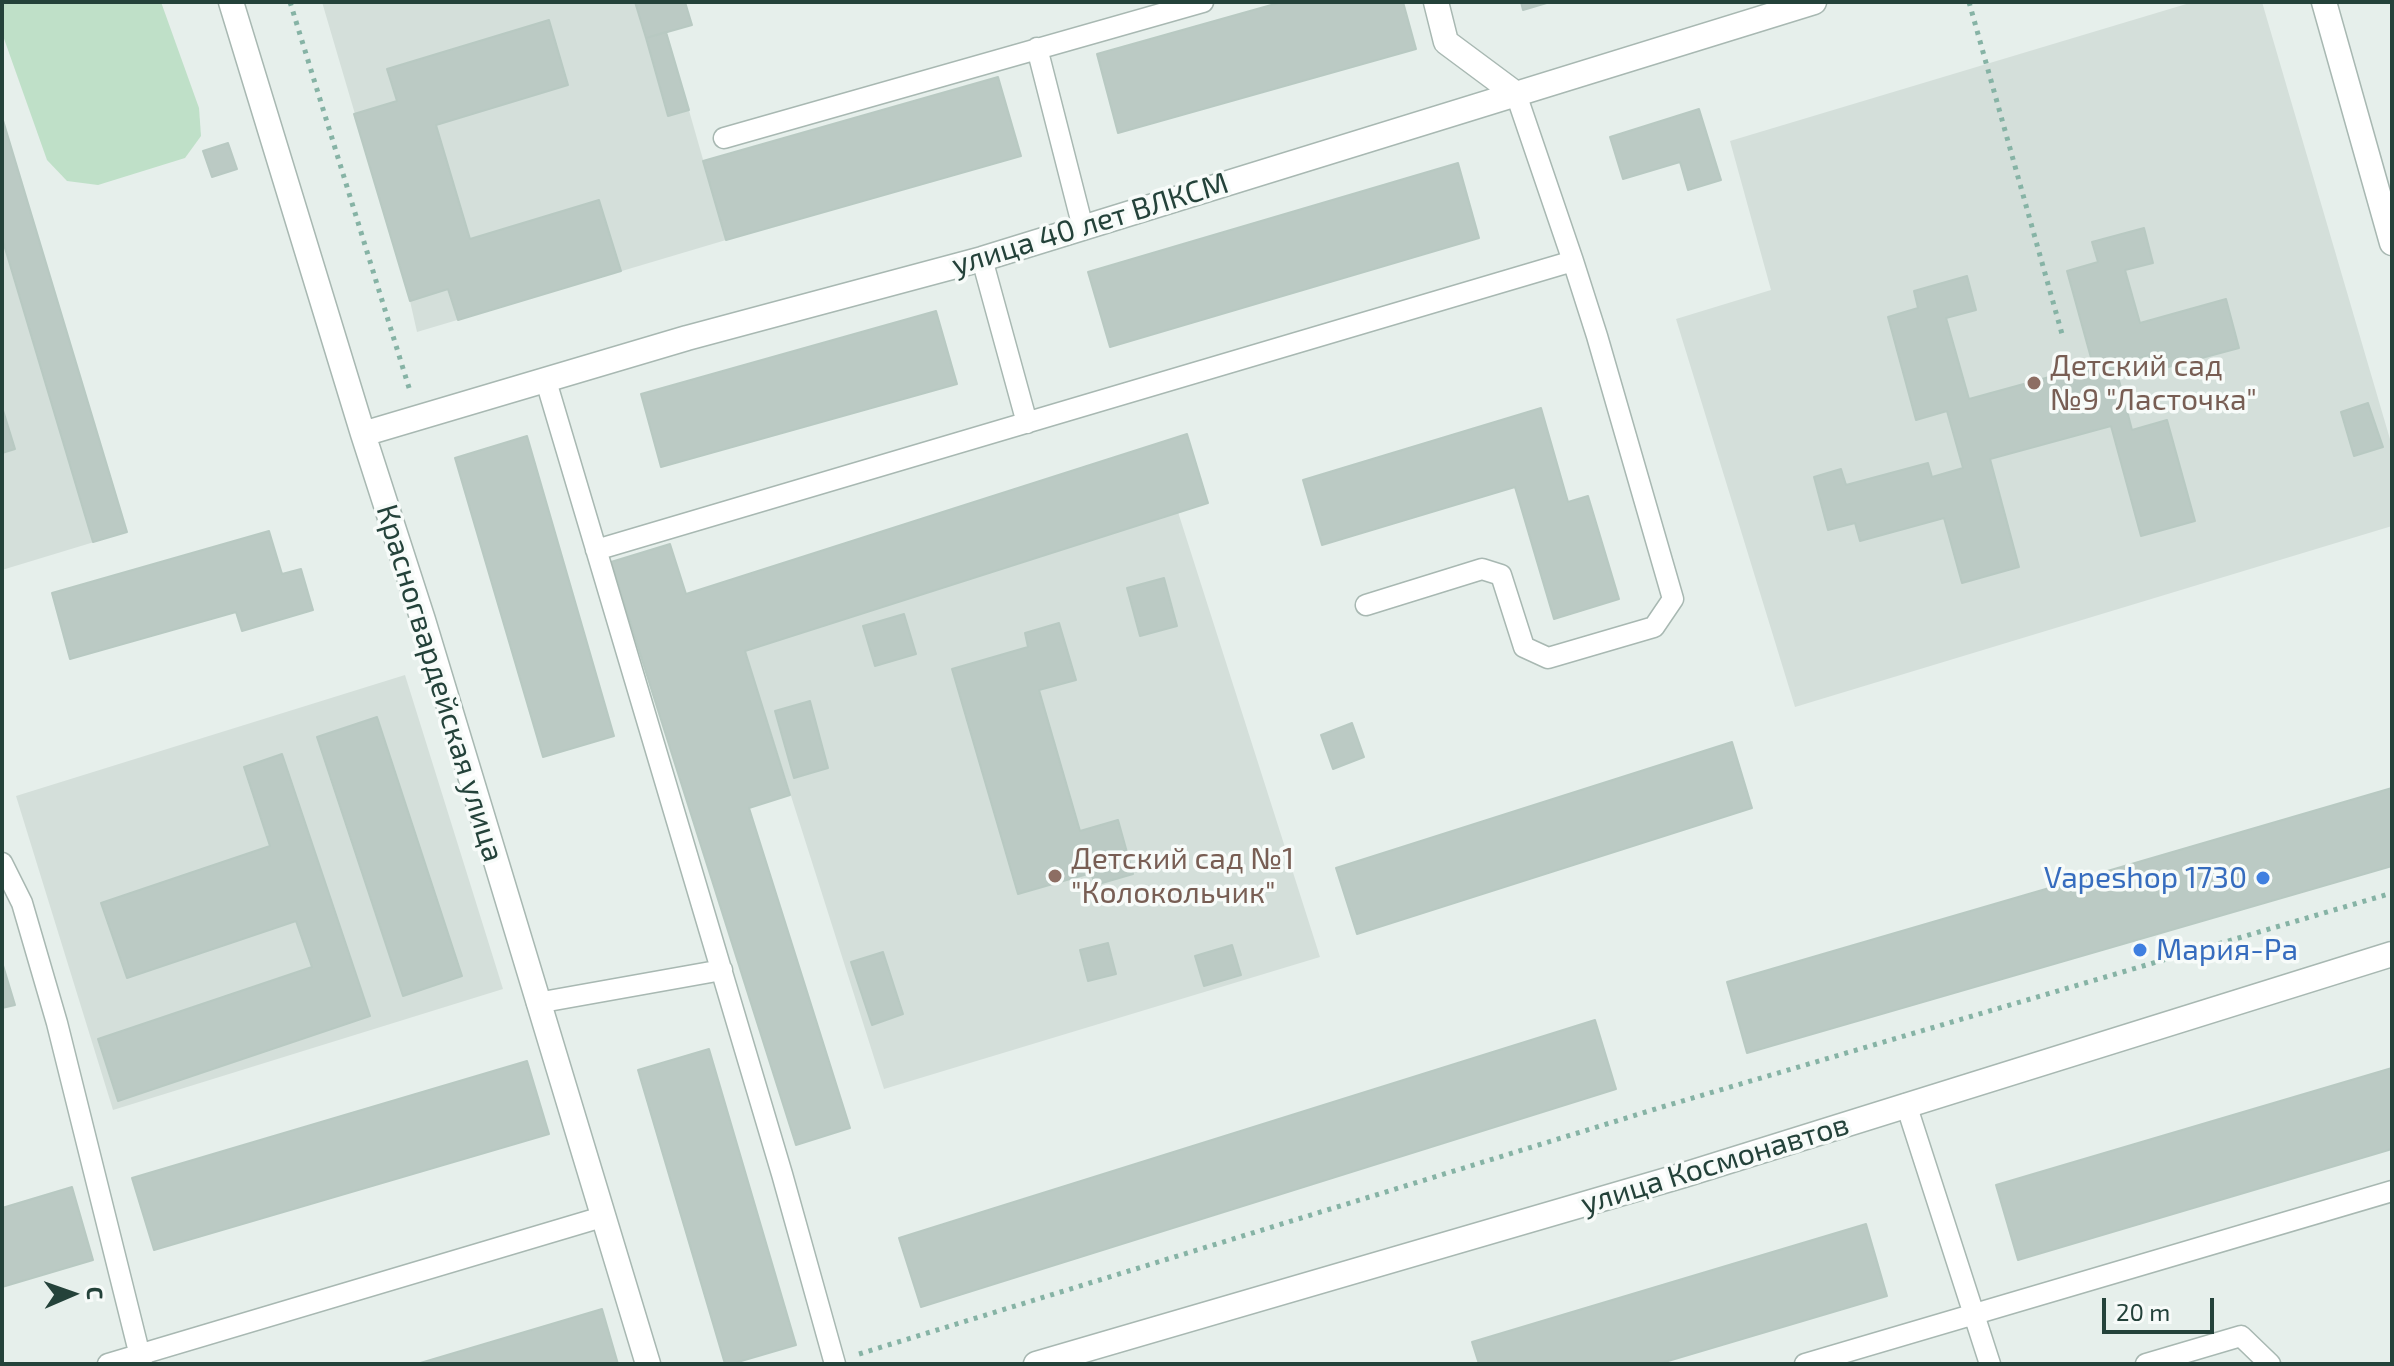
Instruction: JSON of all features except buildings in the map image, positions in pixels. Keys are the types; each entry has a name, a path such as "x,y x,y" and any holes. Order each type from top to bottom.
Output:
{"street":[{"name":"Красногвардейская улица","path":"231,2 423,620 648,1364"},
{"path":"1436,2 1446,42 1516,94"},
{"name":"улица 40 лет ВЛКСМ","path":"363,434 687,338 982,259 1814,2"},
{"path":"2324,2 2392,243"},
{"name":"улица Космонавтов","path":"1036,1364 1684,1175 2392,954"}],"lane":[{"path":"724,138 1203,2"},
{"path":"1037,48 1083,228"},
{"path":"1366,605 1482,569 1501,575 1524,647 1548,658 1654,627 1673,599 1597,336 1516,94"},
{"path":"982,259 1027,423"},
{"path":"596,550 1573,261"},
{"path":"546,381 722,970 835,1363"},
{"path":"2,863 22,903 57,1023 141,1359"},
{"path":"537,1003 722,970"},
{"path":"1906,1104 1990,1364"},
{"path":"1805,1364 2392,1191"},
{"path":"108,1364 141,1359 602,1217"},
{"path":"2146,1364 2241,1336 2270,1364"}],"path":[{"path":"290,2 410,391 421,416"},
{"path":"1969,2 2062,334"},
{"path":"835,1363 1662,1107 2392,893"}],"shaded area":[{"path":"322,2 658,2 726,240 417,332"},
{"name":"Детский сад №9 \"Ласточка\"","path":"2193,2 2262,2 2392,446 2392,526 1795,707 1676,319 1771,290 1730,141"},
{"path":"2,117 127,532 2,570"},
{"name":"Детский сад №1 \"Колокольчик\"","path":"1178,512 1320,957 884,1089 745,651"},
{"path":"405,675 503,989 113,1110 16,796"}],"green space":[{"path":"2,2 161,2 199,108 201,136 185,158 98,185 67,181 47,160 2,33"}],"place":[{"name":"Детский сад №9 \"Ласточка\"","path":"2034,383"},
{"name":"Детский сад №1 \"Колокольчик\"","path":"1055,876"},
{"name":"Vapeshop 1730","path":"2263,878"},
{"name":"Мария-Ра","path":"2140,950"}]}
